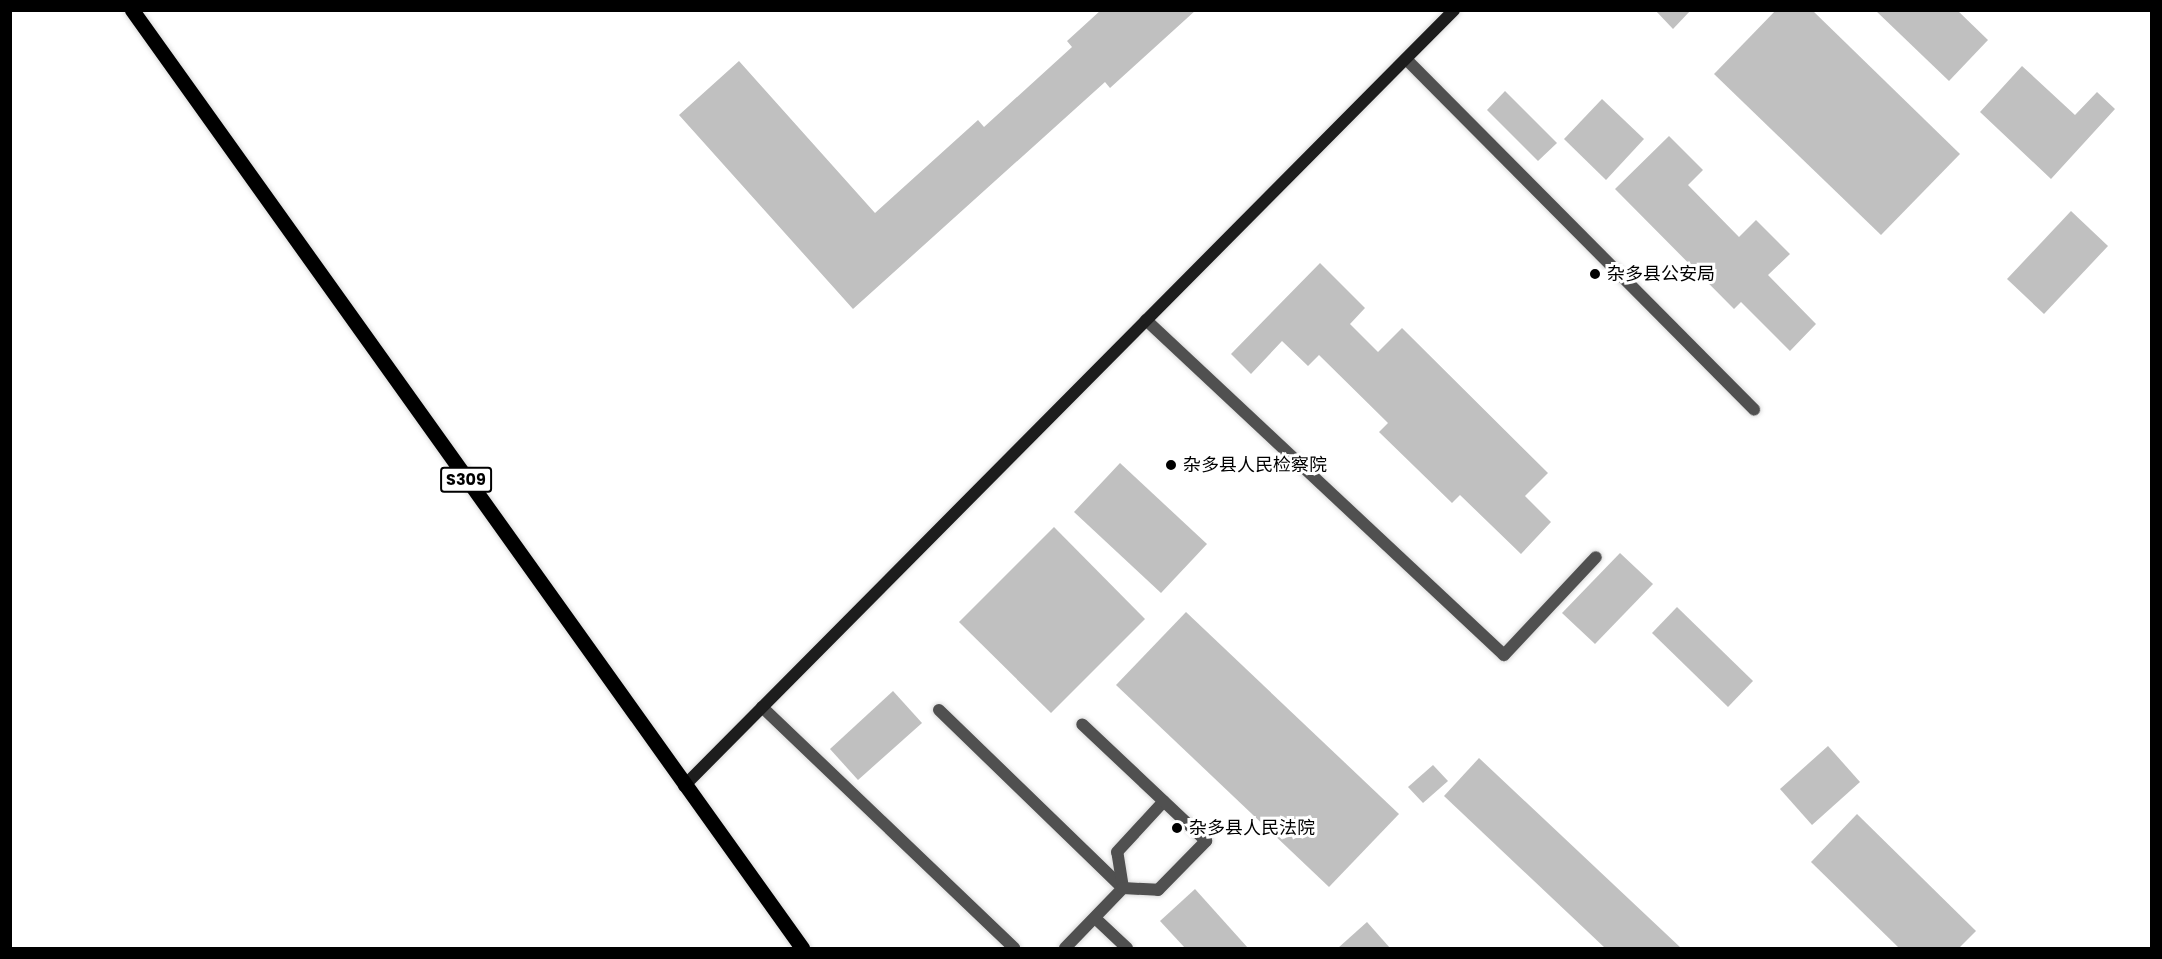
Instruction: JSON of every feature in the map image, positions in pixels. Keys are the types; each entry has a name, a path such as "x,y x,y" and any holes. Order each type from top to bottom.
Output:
{"main road":[{"name":"S309","path":"132,10 684,786 802,948"},
{"path":"684,786 1454,10"}],"lane":[{"path":"1406,59 1754,410"},
{"path":"1146,320 1504,655 1596,557"},
{"path":"762,707 1014,948"},
{"path":"939,710 1123,888 1158,890 1206,841 1082,724"},
{"path":"1123,888 1117,852 1164,801"},
{"path":"1065,948 1123,888"},
{"path":"1095,918 1127,948"}],"building":[{"path":"1101,10 1196,10 1110,88 1105,82 853,309 679,115 739,61 875,213 978,120 984,127 1072,47 1067,41"},
{"path":"1655,10 1691,10 1673,29"},
{"path":"1776,10 1812,10 1960,154 1881,235 1714,74"},
{"path":"1875,10 1957,10 1988,40 1949,81"},
{"path":"2022,66 2075,115 2097,92 2115,109 2051,179 1980,112"},
{"path":"1505,91 1557,143 1538,161 1487,110"},
{"path":"1602,99 1644,139 1606,180 1564,139"},
{"path":"1669,136 1703,170 1688,185 1739,237 1756,220 1790,254 1768,275 1816,324 1790,351 1741,302 1734,309 1615,189"},
{"path":"2071,211 2108,246 2044,314 2007,279"},
{"path":"1320,263 1365,308 1350,324 1378,352 1402,328 1548,473 1525,496 1551,522 1521,554 1460,495 1452,503 1379,432 1388,423 1319,355 1308,366 1282,341 1251,374 1231,354"},
{"path":"1120,463 1207,544 1161,593 1074,512"},
{"path":"1054,527 1145,619 1051,713 959,622"},
{"path":"1620,553 1653,584 1595,644 1562,613"},
{"path":"1677,607 1753,681 1728,707 1652,633"},
{"path":"1186,612 1399,814 1329,887 1116,685"},
{"path":"893,691 922,723 858,780 830,749"},
{"path":"1828,746 1860,782 1812,825 1780,789"},
{"path":"1479,758 1681,948 1605,948 1444,796"},
{"path":"1433,765 1448,781 1423,803 1408,787"},
{"path":"1857,814 1976,931 1959,948 1899,948 1811,862"},
{"path":"1195,889 1248,948 1185,948 1160,921"},
{"path":"1367,922 1390,948 1338,948"}],"place":[{"name":"杂多县公安局","path":"1595,274"},
{"name":"杂多县人民检察院","path":"1171,465"},
{"name":"杂多县人民法院","path":"1177,828"}]}
